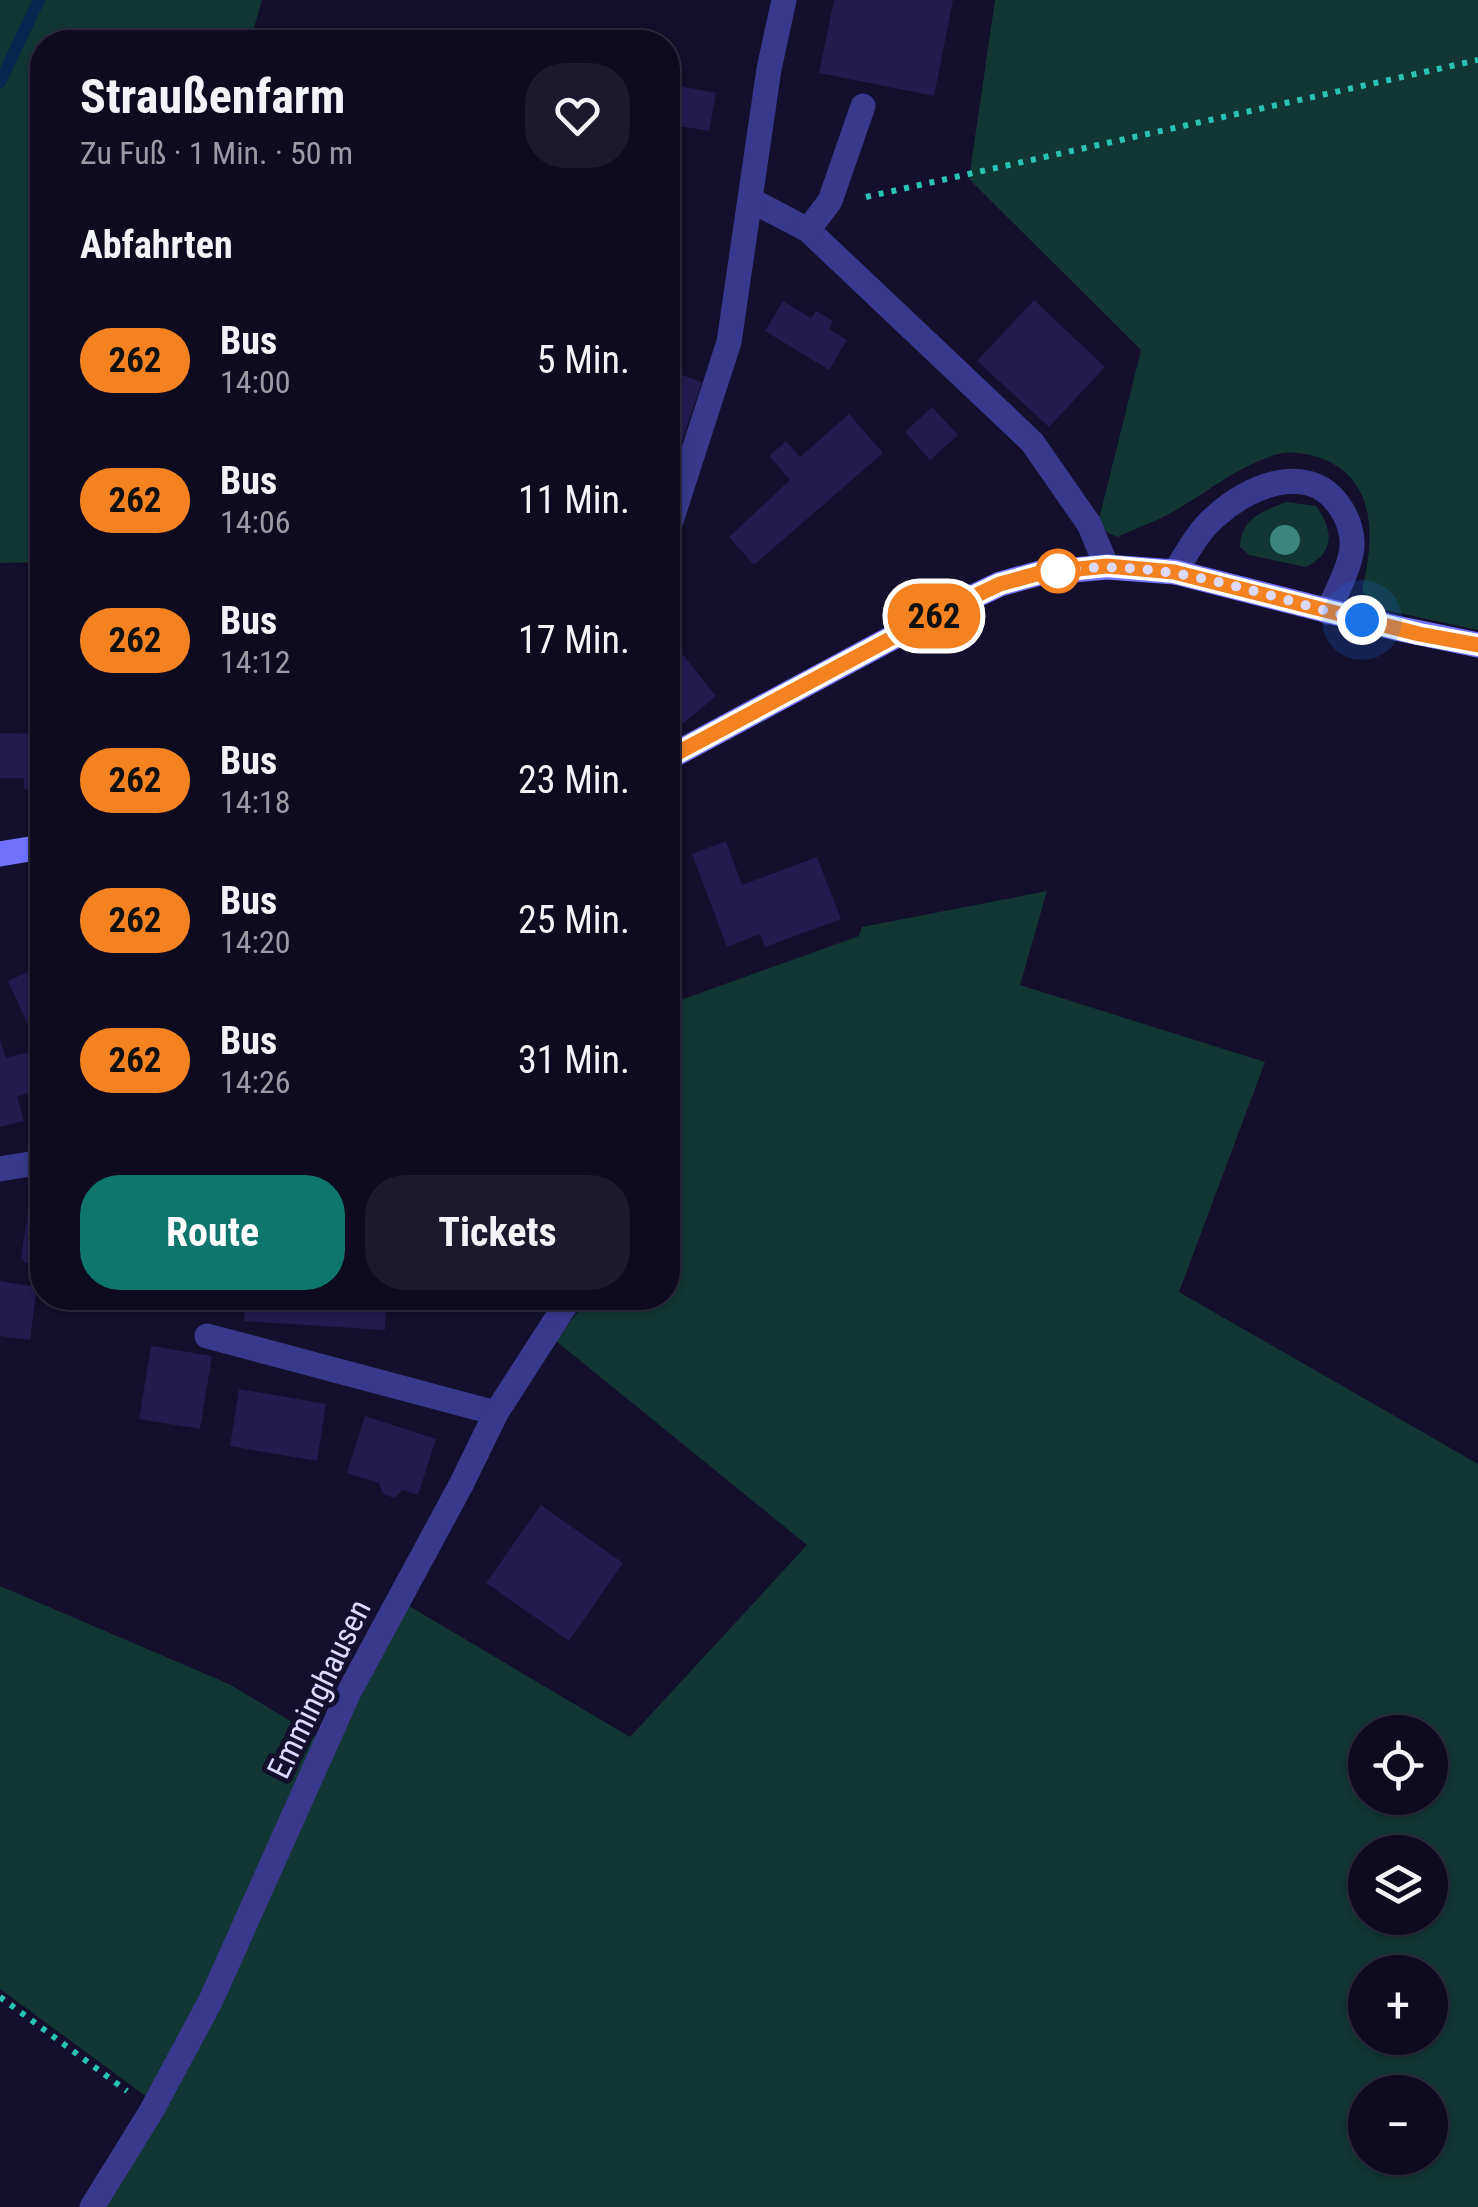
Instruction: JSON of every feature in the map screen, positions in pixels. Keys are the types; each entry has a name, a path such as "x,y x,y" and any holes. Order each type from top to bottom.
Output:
{"street":[{"path":"680,493 729,342 769,69 784,0"},
{"path":"808,230 830,202 863,106"},
{"path":"752,200 808,230 1032,442 1089,524 1107,566"},
{"path":"1174,572 1216,514 1274,482 1298,480 1319,487 1334,498 1352,535 1352,553 1328,612"},
{"path":"680,751 1000,584 1074,568 1107,566 1174,572 1478,645"},
{"path":"0,854 30,849"},
{"path":"0,1169 30,1164"},
{"name":"Emminghausen","path":"92,2207 152,2110 212,2000 349,1692 462,1484 496,1413 562,1310"},
{"path":"208,1336 496,1413"}],"path":[{"path":"830,202 906,189 1478,60"},
{"path":"0,1997 152,2110"}],"green space":[{"path":"0,0 262,0 253,30 30,30 30,562 0,563"},
{"path":"995,0 1478,0 1478,630 1376,608 1362,590 1370,536 1364,501 1345,472 1312,455 1283,453 1268,457 1167,515 1118,537 1098,523 1141,350 969,179"},
{"path":"1286,502 1316,506 1326,524 1327,547 1323,555 1306,567 1249,555 1240,547 1249,522"},
{"path":"1047,891 1020,985 1265,1062 1179,1292 1478,1464 1478,2207 99,2207 404,1603 630,1737 807,1545 556,1341 579,1310 680,1310 680,1000 859,936 862,927"},
{"path":"0,1586 229,1684 317,1737 206,1997 151,2100 0,1989"}],"building":[{"path":"834,0 953,0 934,96 819,73"},
{"path":"680,86 716,93 709,131 680,126"},
{"path":"1034,300 1105,367 1049,427 977,361"},
{"path":"783,301 811,318 816,311 833,321 829,329 847,340 829,370 765,331"},
{"path":"680,374 702,382 680,447"},
{"path":"932,407 958,435 930,460 905,432"},
{"path":"849,414 883,453 754,565 729,537 790,480 769,456 786,441 800,457"},
{"path":"680,651 716,696 680,726"},
{"path":"0,733 30,734 30,789 24,789 24,778 0,778"},
{"path":"726,841 742,885 817,857 841,919 765,947 760,934 727,947 692,854"},
{"path":"30,971 30,1029 8,981"},
{"path":"0,1040 6,1058 29,1052 30,1093 17,1096 24,1121 0,1127"},
{"path":"28,1212 30,1264 21,1257"},
{"path":"0,1281 30,1286 30,1310 34,1310 30,1340 0,1336"},
{"path":"245,1310 386,1310 385,1330 244,1321"},
{"path":"151,1346 212,1356 200,1429 139,1419"},
{"path":"239,1389 326,1404 317,1461 230,1446"},
{"path":"365,1416 436,1439 418,1495 403,1490 394,1498 383,1494 379,1483 347,1473"},
{"path":"541,1505 623,1563 569,1641 486,1583"}],"waterway":[{"path":"0,82 39,0"}],"bus line":[{"name":"262","path":"680,752 780,696 1000,584 1074,568 1136,567 1174,572 1442,640 1478,645"}],"route":[{"path":"1058,571 1107,566 1174,572 1362,620"}]}
